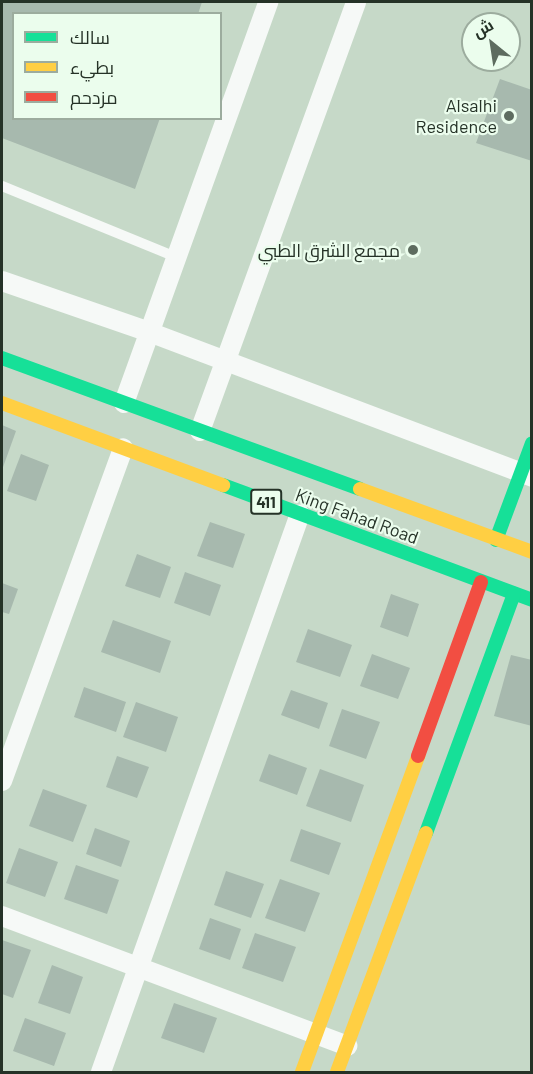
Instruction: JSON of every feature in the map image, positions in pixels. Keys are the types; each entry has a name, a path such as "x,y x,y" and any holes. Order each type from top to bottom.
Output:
{"main road":[{"name":"King Fahad Road","path":"2,358 496,540 530,548"},
{"name":"King Fahad Road","path":"2,403 531,600"},
{"path":"496,540 526,475 531,443"},
{"path":"307,1071 316,1034 481,582"},
{"path":"337,1072 514,594"}],"street":[{"path":"124,403 268,2"},
{"path":"200,431 356,2"},
{"path":"2,281 149,332 526,475"},
{"path":"2,781 123,448"},
{"path":"101,1072 300,514"},
{"path":"2,916 347,1046"}],"lane":[{"path":"2,186 176,258"}],"building":[{"path":"2,2 202,2 199,12 12,12 12,120 159,120 135,189 2,138"},
{"name":"Alsalhi Residence","path":"500,79 532,90 532,161 476,143"},
{"path":"2,425 16,431 2,470"},
{"path":"21,454 49,465 36,501 7,491"},
{"path":"210,522 245,534 233,568 197,556"},
{"path":"137,554 171,567 160,598 125,586"},
{"path":"185,572 221,585 210,616 174,603"},
{"path":"2,583 18,589 9,614 2,612"},
{"path":"391,594 419,604 408,637 380,627"},
{"path":"113,620 171,641 160,673 101,652"},
{"path":"308,629 352,645 340,677 296,662"},
{"path":"372,654 410,668 398,699 360,686"},
{"path":"511,655 532,660 532,726 494,716"},
{"path":"84,687 126,702 116,732 74,717"},
{"path":"291,690 328,703 319,729 281,715"},
{"path":"136,702 178,717 166,752 123,737"},
{"path":"342,709 380,722 366,759 329,746"},
{"path":"269,754 307,768 297,795 259,781"},
{"path":"117,756 149,767 137,798 106,787"},
{"path":"320,769 364,785 351,822 306,806"},
{"path":"43,789 87,805 73,842 29,826"},
{"path":"95,828 130,841 121,867 86,854"},
{"path":"301,829 341,843 329,875 290,861"},
{"path":"19,848 58,862 45,897 6,883"},
{"path":"76,865 119,880 107,914 64,899"},
{"path":"226,871 264,884 251,918 214,905"},
{"path":"280,879 320,893 305,932 265,918"},
{"path":"210,918 241,929 230,960 199,949"},
{"path":"255,933 296,947 283,982 242,968"},
{"path":"2,940 31,950 13,998 2,994"},
{"path":"52,965 83,977 70,1014 38,1003"},
{"path":"174,1003 217,1018 204,1053 161,1038"},
{"path":"25,1018 66,1033 54,1066 13,1051"}],"traffic: fast":[{"path":"2,358 360,489"},
{"path":"496,540 532,443"},
{"path":"223,485 532,600"},
{"path":"426,833 514,594"}],"traffic: slow":[{"path":"2,403 223,485"},
{"path":"360,489 532,552"},
{"path":"302,1072 418,756"},
{"path":"337,1072 426,833"}],"traffic: jam":[{"path":"418,756 481,582"}],"place":[{"name":"Alsalhi Residence","path":"509,116"},
{"name":"مجمع الشرق الطبي","path":"413,250"}]}
